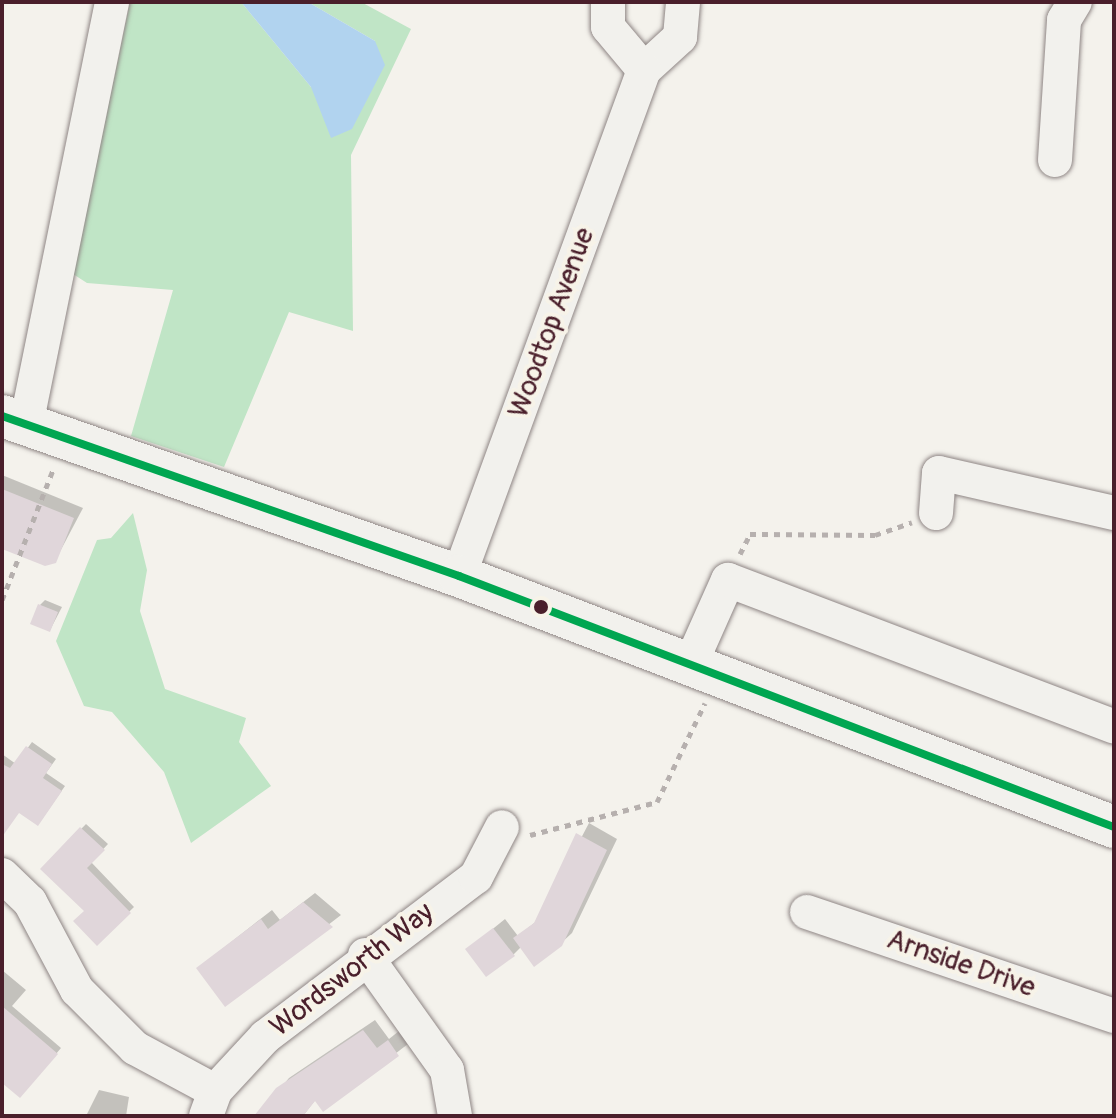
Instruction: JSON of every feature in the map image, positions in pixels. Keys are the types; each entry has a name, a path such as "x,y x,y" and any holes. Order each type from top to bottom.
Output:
{"main road":[{"path":"31,427 459,576 1114,827"}],"street":[{"path":"31,427 112,2"},
{"path":"608,2 608,27 644,70"},
{"name":"Woodtop Avenue","path":"459,576 644,70 680,37 683,2"},
{"path":"1055,160 1064,20 1075,2"},
{"path":"936,513 939,473 1114,513"},
{"path":"705,668 728,580 1114,727"},
{"name":"Wordsworth Way","path":"210,1104 265,1037 365,955 476,877 498,836"},
{"path":"2,875 30,902 87,1000 135,1048 210,1104"},
{"name":"Arnside Drive","path":"807,912 1114,1016"},
{"path":"365,955 447,1070 455,1116"}],"path":[{"path":"2,600 31,427"},
{"path":"728,580 750,534 875,535 936,513"},
{"path":"498,836 657,802 705,668"}],"green space":[{"path":"130,2 241,2 311,87 375,41 308,2 361,2 411,29 351,155 353,331 289,312 224,467 131,436 173,290 87,283 73,274"},
{"path":"133,513 147,570 140,611 165,689 246,718 239,742 271,786 191,843 164,772 112,712 84,706 56,641 97,540 111,538"}],"water":[{"path":"241,2 308,2 375,41 385,65 352,129 331,138 311,87"}],"building":[{"path":"2,489 74,518 56,563 45,566 2,549"},
{"path":"38,604 58,612 50,632 30,624"},
{"path":"26,746 52,764 43,778 62,791 38,826 19,813 2,837 2,764 10,768"},
{"path":"80,827 105,850 87,868 131,913 97,946 73,921 84,911 40,869"},
{"path":"576,833 607,850 562,946 534,967 513,938 534,923"},
{"path":"303,902 333,927 225,1007 196,968 261,919 268,929"},
{"path":"493,928 515,956 486,977 465,949"},
{"path":"2,1006 58,1054 20,1098 2,1083"},
{"path":"363,1030 377,1048 388,1040 399,1056 323,1112 315,1101 303,1116 254,1116 276,1088"}],"transit line":[{"path":"2,416 459,576 1114,827"}]}
